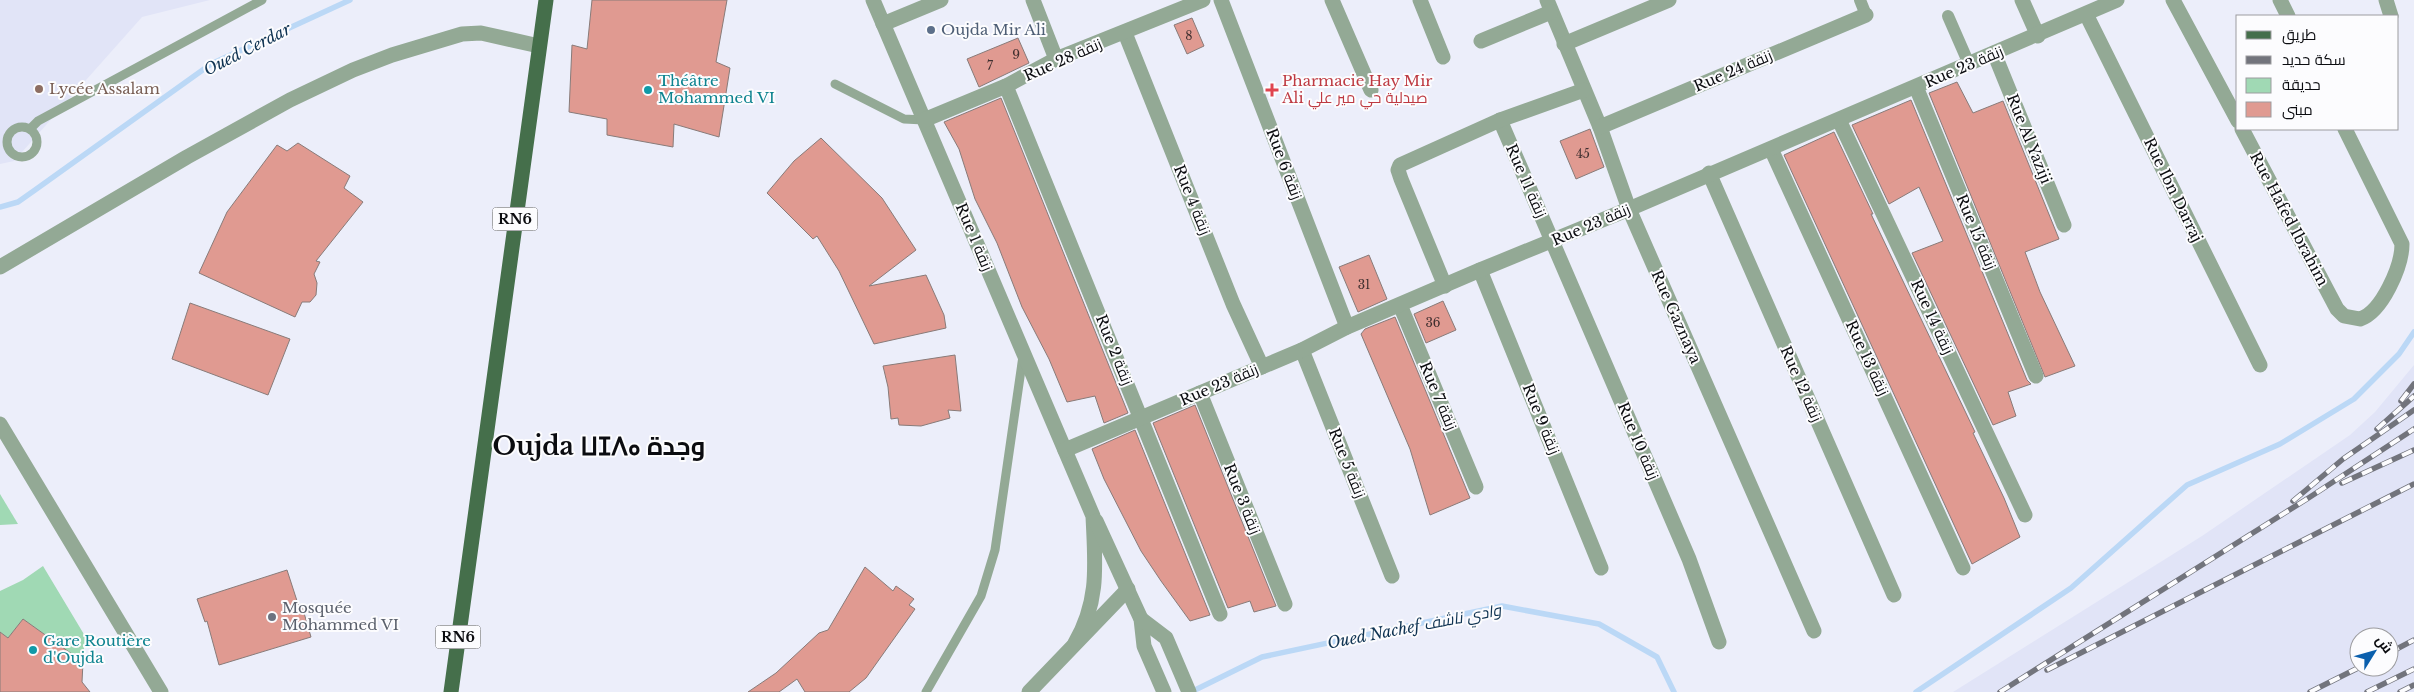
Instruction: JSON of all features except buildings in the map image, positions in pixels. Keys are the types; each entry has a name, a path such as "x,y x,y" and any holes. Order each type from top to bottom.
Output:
{"main road":[{"name":"RN6","path":"450,691 546,0"}],"street":[{"name":"Rue زنقة 1","path":"873,0 1093,516 1142,619"},
{"path":"883,24 941,0"},
{"path":"1033,0 1056,60"},
{"name":"Rue 28 زنقة","path":"924,120 1006,86 1056,60 1203,0"},
{"name":"Rue 6 زنقة","path":"1220,0 1347,327"},
{"path":"1332,0 1371,90"},
{"path":"1420,0 1443,57"},
{"path":"1564,44 1669,0"},
{"path":"1860,0 1866,15"},
{"path":"2022,0 2038,36"},
{"name":"Rue 23 زنقة","path":"1065,450 1302,350 1347,327 1480,270 2038,36 2117,0"},
{"path":"2173,0 2236,117"},
{"path":"2280,0 2288,15"},
{"path":"2386,0 2391,15"},
{"path":"1481,41 1549,6"},
{"name":"Rue Gaznaya","path":"1549,6 1600,127 1629,209 1814,631"},
{"name":"Rue Ibn Darraj","path":"2086,14 2260,365"},
{"name":"Rue 24 زنقة","path":"1600,127 1866,15"},
{"path":"1948,16 1969,64"},
{"path":"0,267 238,129 290,100 353,70 392,55 462,34 480,33 539,46"},
{"name":"Rue 4 زنقة","path":"1125,33 1233,304 1262,367"},
{"name":"Rue Al Yaziji","path":"1994,54 2064,225"},
{"name":"Rue 2 زنقة","path":"1006,86 1220,614"},
{"name":"Rue 15 زنقة","path":"1916,87 2036,376"},
{"path":"1445,286 1406,192 1398,170 1400,165 1500,120 1584,90"},
{"name":"Rue 11 زنقة","path":"1500,120 1552,241"},
{"name":"Rue 14 زنقة","path":"1839,120 2025,515"},
{"name":"Rue Hafed Ibrahim","path":"2243,130 2337,309 2344,316 2351,318 2365,317 2388,290 2402,252 2399,234 2346,130"},
{"name":"Rue 13 زنقة","path":"1771,149 1963,568"},
{"name":"Rue 12 زنقة","path":"1709,173 1894,595"},
{"name":"Rue 10 زنقة","path":"1552,241 1689,559 1719,642"},
{"name":"Rue 9 زنقة","path":"1480,270 1602,568"},
{"name":"Rue 7 زنقة","path":"1400,305 1476,487"},
{"name":"Rue 5 زنقة","path":"1302,350 1392,576"},
{"name":"Rue 3 زنقة","path":"1200,393 1285,604"},
{"path":"0,424 161,692"},
{"path":"1075,643 1088,617 1093,598 1095,580 1093,516"},
{"path":"1029,692 1128,589"},
{"path":"1142,619 1166,638 1189,692"},
{"path":"1142,619 1144,646 1164,692"}],"lane":[{"path":"30,129 38,122 262,0"},
{"path":"835,84 904,119 924,120"},
{"path":"926,692 981,596 995,550 1023,353"}],"shaded area":[{"name":"Lycée Assalam","path":"0,0 210,0 142,17 14,161 0,164"},
{"path":"2414,365 2414,692 1953,692 2202,536 2350,435 2375,412"}],"green space":[{"path":"0,494 18,524 0,525"},
{"path":"43,566 85,636 83,662 23,619 8,638 0,632 0,591 23,580"}],"waterway":[{"name":"Oued Cerdar","path":"0,207 18,202 211,64 350,0"},
{"name":"Oued Nachef وادي ناشف","path":"1916,692 2071,588 2187,485 2280,444 2354,399 2399,354 2414,332"},
{"name":"Oued Nachef وادي ناشف","path":"1191,692 1262,657 1502,606 1599,624 1657,657 1674,692"}],"railway":[{"path":"2401,401 2414,384"},
{"path":"2377,429 2414,396"},
{"path":"2293,501 2343,459 2414,410"},
{"path":"2000,692 2310,497 2414,429"},
{"path":"2342,483 2414,450"},
{"path":"2047,670 2414,484"},
{"path":"2399,648 2414,640"},
{"path":"2367,692 2414,669"},
{"path":"2310,692 2349,672"},
{"path":"2400,692 2414,685"}],"place":[{"name":"Oujda Mir Ali","path":"931,30"},
{"name":"Lycée Assalam","path":"39,89"},
{"name":"Théâtre Mohammed VI","path":"648,90"},
{"name":"Pharmacie Hay Mir Ali صيدلية حي مير علي","path":"1272,90"},
{"name":"Mosquée Mohammed VI","path":"272,617"},
{"name":"Gare Routière d'Oujda","path":"33,650"}],"district":[{"name":"Oujda ⵡⵊⴷⴰ وجدة","path":"599,446"}]}
